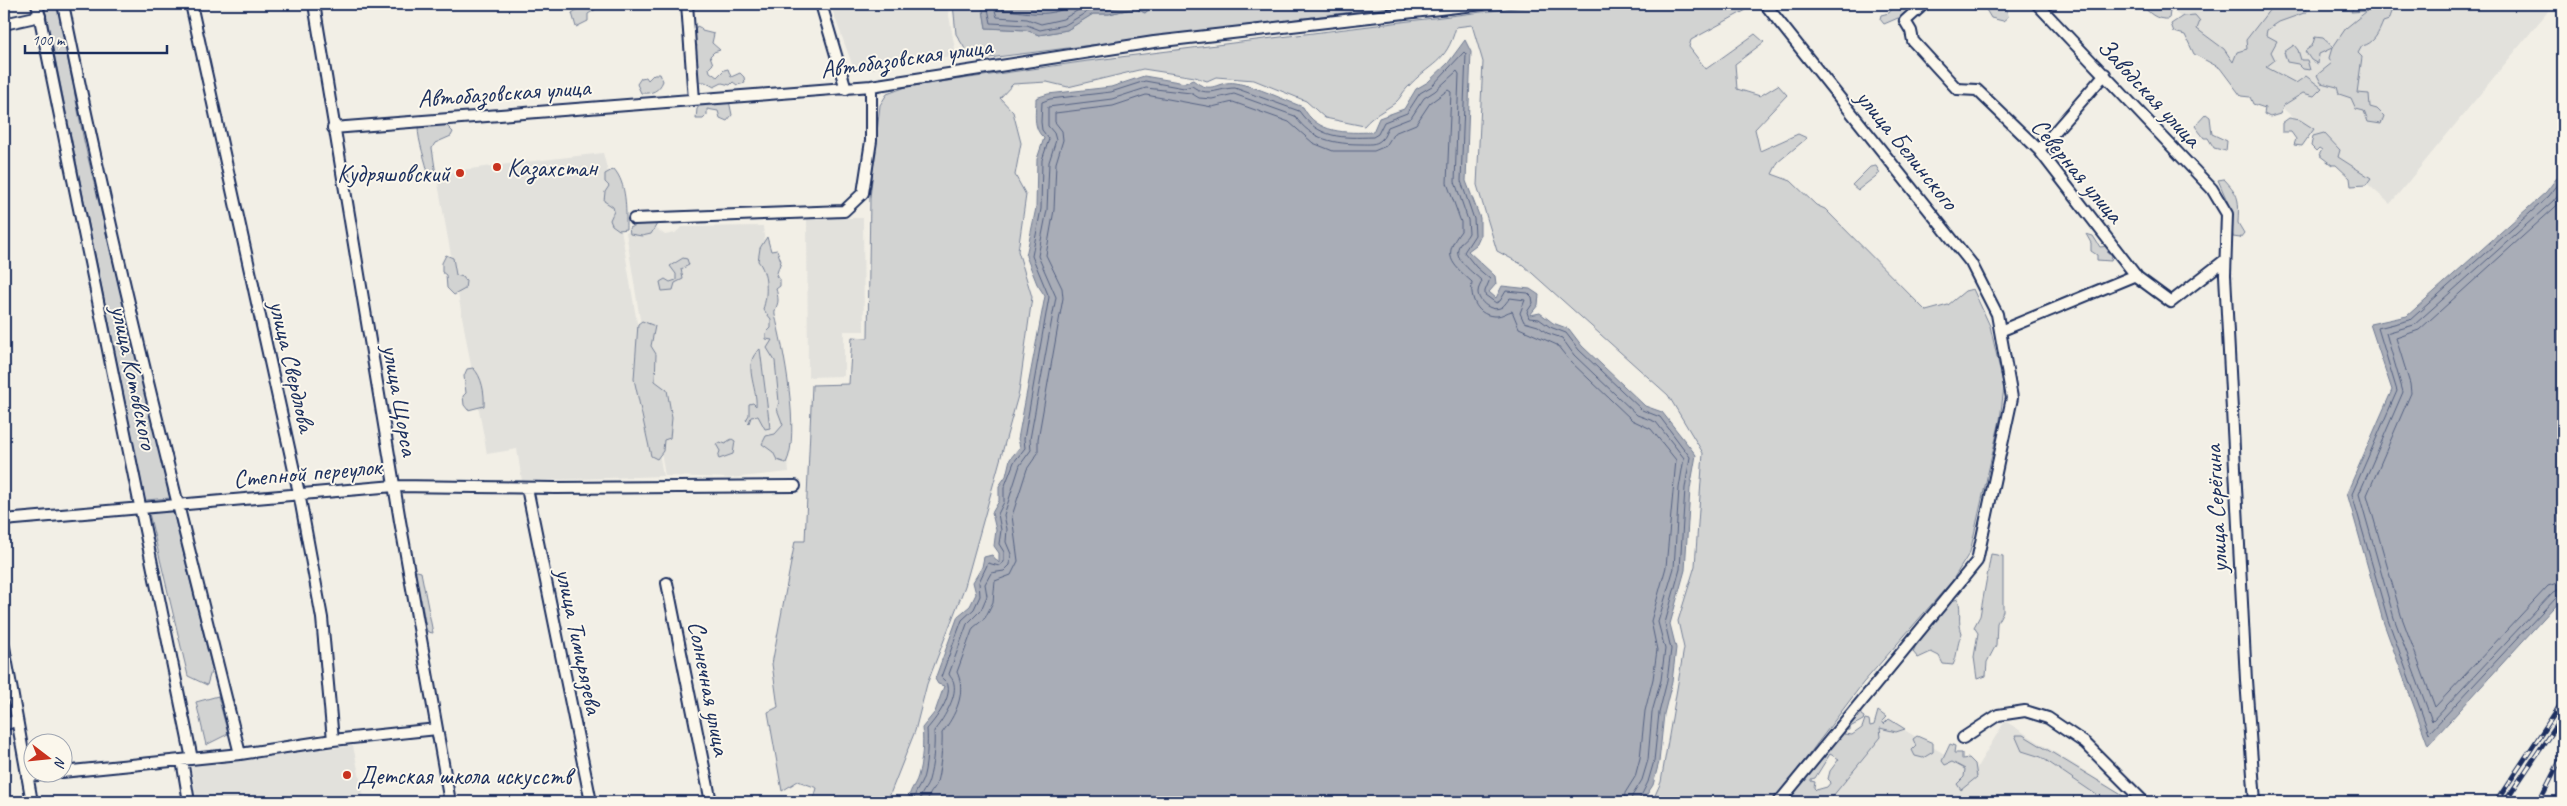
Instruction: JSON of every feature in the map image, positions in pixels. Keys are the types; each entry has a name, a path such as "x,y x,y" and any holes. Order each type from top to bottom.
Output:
{"street":[{"name":"улица Котовского","path":"37,4 140,507 187,759 189,802"},
{"name":"улица Котовского","path":"64,4 90,133 178,505 240,754"},
{"name":"улица Свердлова","path":"191,4 299,493 322,618 332,740"},
{"name":"улица Щорса","path":"314,4 333,128 394,486 450,802"},
{"path":"687,4 694,100"},
{"path":"821,4 846,89"},
{"name":"Автобазовская улица","path":"333,128 846,89 1154,42 1483,4"},
{"name":"улица Белинского","path":"1765,4 1972,263 1997,314 2012,398 1978,561 1779,802"},
{"name":"Северная улица","path":"1924,4 1904,21 1911,30 1913,41 1957,89 1977,90 2039,150 2136,275 2171,302 2225,260"},
{"name":"Заводская улица","path":"2037,4 2212,189 2227,214"},
{"path":"4,24 40,16"},
{"path":"2039,150 2105,74"},
{"path":"634,219 844,211 863,193 871,141 871,86"},
{"name":"улица Серёгина","path":"2227,214 2225,260 2245,670 2255,802"},
{"path":"2000,331 2136,275"},
{"name":"Степной переулок","path":"4,520 394,486 527,488 795,486"},
{"name":"улица Тимирязева","path":"527,488 591,802"},
{"name":"Солнечная улица","path":"667,583 711,802"},
{"path":"4,647 22,748"},
{"path":"1964,738 1998,715 2025,711 2048,718 2064,731 2085,743 2144,802"},
{"path":"4,725 17,720"},
{"path":"72,771 240,754 332,740 437,729"},
{"path":"29,784 32,802"}],"shaded area":[{"path":"44,4 57,4 84,141 170,498 145,500"},
{"path":"577,4 595,4 596,9 588,14 588,21 576,27 572,13 578,9"},
{"path":"830,4 947,4 956,55 855,72"},
{"path":"953,4 982,4 986,28 1026,30 1039,35 1067,30 1093,14 1109,14 1135,8 1145,13 1155,4 1415,4 989,58 967,52 956,34"},
{"path":"1546,4 1749,4 1746,10 1691,40 1689,47 1706,69 1755,34 1764,42 1735,64 1737,89 1760,96 1778,85 1787,95 1755,129 1760,151 1798,134 1807,138 1778,162 1772,174 1791,181 1816,205 1825,209 1926,311 1948,305 1965,291 1973,289 1990,326 2004,387 2000,420 1970,552 1952,581 1863,683 1773,802 1652,802 1661,782 1684,648 1678,621 1695,566 1703,453 1668,395 1523,265 1497,251 1477,185 1483,62 1472,25 1456,27 1452,39 1442,56 1415,79 1395,103 1364,126 1325,118 1306,101 1254,80 1216,77 1207,81 1195,77 1143,69 1068,87 1047,82 1013,84 1000,98 1013,112 1021,143 1015,175 1026,195 1018,251 1032,297 1019,392 965,586 927,684 915,731 887,802 813,802 817,788 798,781 782,791 768,712 778,707 772,664 795,541 805,541 812,385 849,384 852,337 868,338 870,198 880,105 887,94 906,87 1088,61"},
{"path":"1896,4 1907,4 1909,16 1901,23 1898,18 1884,24 1880,19 1881,15 1889,13"},
{"path":"1988,4 2006,4 2008,17 2003,21 1991,18 1985,8"},
{"path":"2140,4 2171,4 2169,19 2156,17"},
{"path":"2166,4 2554,4 2390,204"},
{"path":"2274,4 2306,4 2304,6 2307,12 2279,22 2267,30 2266,35 2277,41 2271,52 2275,60 2266,67 2296,83 2306,76 2322,88 2314,96 2303,93 2284,105 2280,114 2270,117 2264,114 2265,108 2253,104 2250,97 2241,96 2220,68 2194,54 2185,35 2174,32 2171,24 2183,16 2195,15 2200,21 2197,29 2224,49 2233,62 2237,52 2247,49 2246,40"},
{"path":"2355,4 2395,4 2389,20 2383,22 2376,37 2370,43 2362,46 2358,53 2362,57 2357,93 2369,94 2370,107 2377,109 2384,116 2381,124 2368,122 2364,111 2356,109 2351,98 2339,94 2337,87 2321,83 2317,75 2332,63 2329,58 2332,48 2319,54 2318,64 2311,60 2305,51 2312,46 2315,37 2323,38 2333,47 2346,28 2367,11 2351,12"},
{"path":"697,26 702,31 714,34 712,43 720,50 710,56 713,64 709,68 710,72 717,77 724,70 728,69 731,77 740,73 744,77 745,83 737,85 733,82 730,85 722,83 714,87 705,82 697,82 695,54 697,45 695,44 694,31"},
{"path":"2294,45 2298,50 2301,60 2307,60 2310,70 2303,69 2298,64 2287,62 2284,52"},
{"path":"654,74 660,74 663,81 659,87 649,93 641,93 637,84 641,78 646,77 648,80"},
{"path":"729,101 732,115 727,121 720,118 718,111 707,109 707,115 703,119 696,119 697,109 701,103"},
{"path":"2206,114 2210,117 2212,134 2227,141 2226,151 2214,148 2208,138 2204,138 2195,126"},
{"path":"2289,118 2300,120 2314,129 2302,146 2294,145 2296,139 2291,132 2282,132 2282,123"},
{"path":"433,123 446,125 453,132 451,136 435,143 432,148 436,175 429,178 419,139 418,126"},
{"path":"2324,133 2340,150 2338,157 2371,178 2366,185 2351,186 2350,178 2336,165 2332,165 2319,155 2322,150 2319,148 2316,151 2311,146 2313,136"},
{"path":"603,153 618,211 663,476 522,481 517,449 487,454 437,178 455,171"},
{"path":"1876,166 1880,173 1858,190 1852,185 1870,167"},
{"path":"614,169 624,189 626,205 626,229 619,230 612,225 610,220 614,211 613,207 604,201 605,192 609,186 605,182 605,174"},
{"path":"2224,179 2236,194 2238,223 2244,233 2240,238 2233,237 2228,203 2218,180"},
{"path":"807,218 863,218 864,331 844,331 844,376 808,377"},
{"path":"641,223 657,224 651,234 642,236 630,234 629,228"},
{"path":"763,226 789,472 731,478 665,476 626,232 657,229 665,235 675,233 682,227"},
{"path":"2086,234 2093,236 2100,247 2110,246 2110,251 2107,252 2112,255 2111,261 2097,260 2097,255 2091,251 2091,243"},
{"path":"767,237 771,251 777,250 781,261 776,276 780,279 780,286 776,289 778,300 775,313 786,368 791,412 792,432 786,463 777,460 773,452 762,444 766,436 775,434 783,425 777,409 779,402 775,361 767,348 772,340 766,339 766,333 771,328 771,319 763,309 766,297 765,278 758,261 760,248"},
{"path":"446,255 453,258 456,275 463,277 466,281 465,289 454,295 447,288 446,275 442,272 442,263"},
{"path":"683,258 687,259 689,265 681,269 683,279 675,283 673,290 662,291 660,282 665,279 670,282 676,280 676,274 670,266"},
{"path":"642,321 655,326 651,346 656,354 655,381 667,390 672,418 670,438 664,440 663,451 657,459 651,456 634,379 638,324"},
{"path":"760,349 770,428 765,429 758,416 751,417 749,423 746,420 749,415 749,404 753,403 756,406 751,368 754,355"},
{"path":"473,368 479,376 482,386 484,406 468,410 464,405 463,396 466,393 464,376 467,369"},
{"path":"732,439 735,441 733,454 719,459 720,451 716,444 720,442 726,444"},
{"path":"173,511 212,668 207,685 188,676 149,513"},
{"path":"1991,554 2003,556 2003,611 1997,623 1996,645 1987,662 1986,676 1977,679 1974,657 1978,633 1974,627 1980,616"},
{"path":"421,572 433,633 428,632 426,629 421,599 417,598 412,573"},
{"path":"1958,599 1962,633 1953,665 1943,664 1939,656 1931,652 1918,658 1913,652 1918,640 1930,624 1934,622 1941,609 1948,602"},
{"path":"218,696 228,734 206,745 196,702"},
{"path":"1860,710 1861,715 1864,717 1863,720 1850,727 1850,730 1845,730 1844,734 1852,735 1862,728 1865,719 1869,720 1870,726 1874,725 1878,711 1886,717 1882,721 1884,724 1889,719 1905,729 1896,732 1880,728 1881,737 1828,802 1786,802 1826,750 1836,741 1836,732","holes":["1830,754 1839,759 1830,771 1828,779 1831,782 1827,787 1816,790 1814,788 1815,782 1811,781 1811,779 1815,778"]},
{"path":"1883,717 1974,772 2005,721 2134,802 1818,802"},
{"path":"2015,735 2023,735 2133,802 2107,802 2041,757 2022,751"},
{"path":"1917,736 1933,743 1933,752 1923,758 1915,756 1912,750 1916,746 1913,739"},
{"path":"1950,744 1955,746 1954,753 1962,753 1962,759 1969,758 1975,764 1977,777 1961,790 1957,784 1964,777 1965,769 1952,762 1945,765 1942,761"},
{"path":"353,746 365,802 197,802 191,764"}],"water":[{"path":"982,4 1155,4 1145,13 1135,8 1109,14 1093,14 1067,30 1039,35 1026,30 986,28"},
{"path":"1465,40 1471,52 1466,181 1480,218 1480,236 1476,245 1468,251 1495,276 1496,284 1489,292 1496,298 1502,286 1530,289 1539,295 1538,305 1530,315 1540,313 1553,323 1569,329 1582,346 1645,406 1662,412 1696,455 1690,489 1685,570 1670,624 1676,648 1672,682 1664,714 1659,762 1653,785 1642,802 909,802 910,794 917,780 921,765 922,728 935,712 944,686 938,684 935,679 958,616 970,606 976,594 973,582 982,567 984,557 992,555 999,563 999,553 994,546 996,530 992,513 999,501 999,486 1006,476 1010,459 1020,447 1018,439 1045,296 1037,284 1026,256 1036,208 1037,159 1044,138 1036,125 1036,98 1048,94 1111,87 1144,76 1185,83 1193,80 1205,87 1236,83 1261,90 1303,107 1309,116 1324,127 1343,132 1373,132 1379,118 1404,109 1416,89 1428,82 1448,63"},
{"path":"2563,170 2563,597 2428,745 2383,621 2347,493 2392,390 2370,324 2407,316 2546,192"}],"railway":[{"path":"2496,802 2563,701"},
{"path":"2505,802 2563,715"},
{"path":"2539,802 2563,755"}],"place":[{"name":"Казахстан","path":"497,167"},
{"name":"Кудряшовский","path":"460,173"},
{"name":"Детская школа искусств","path":"347,775"}]}
